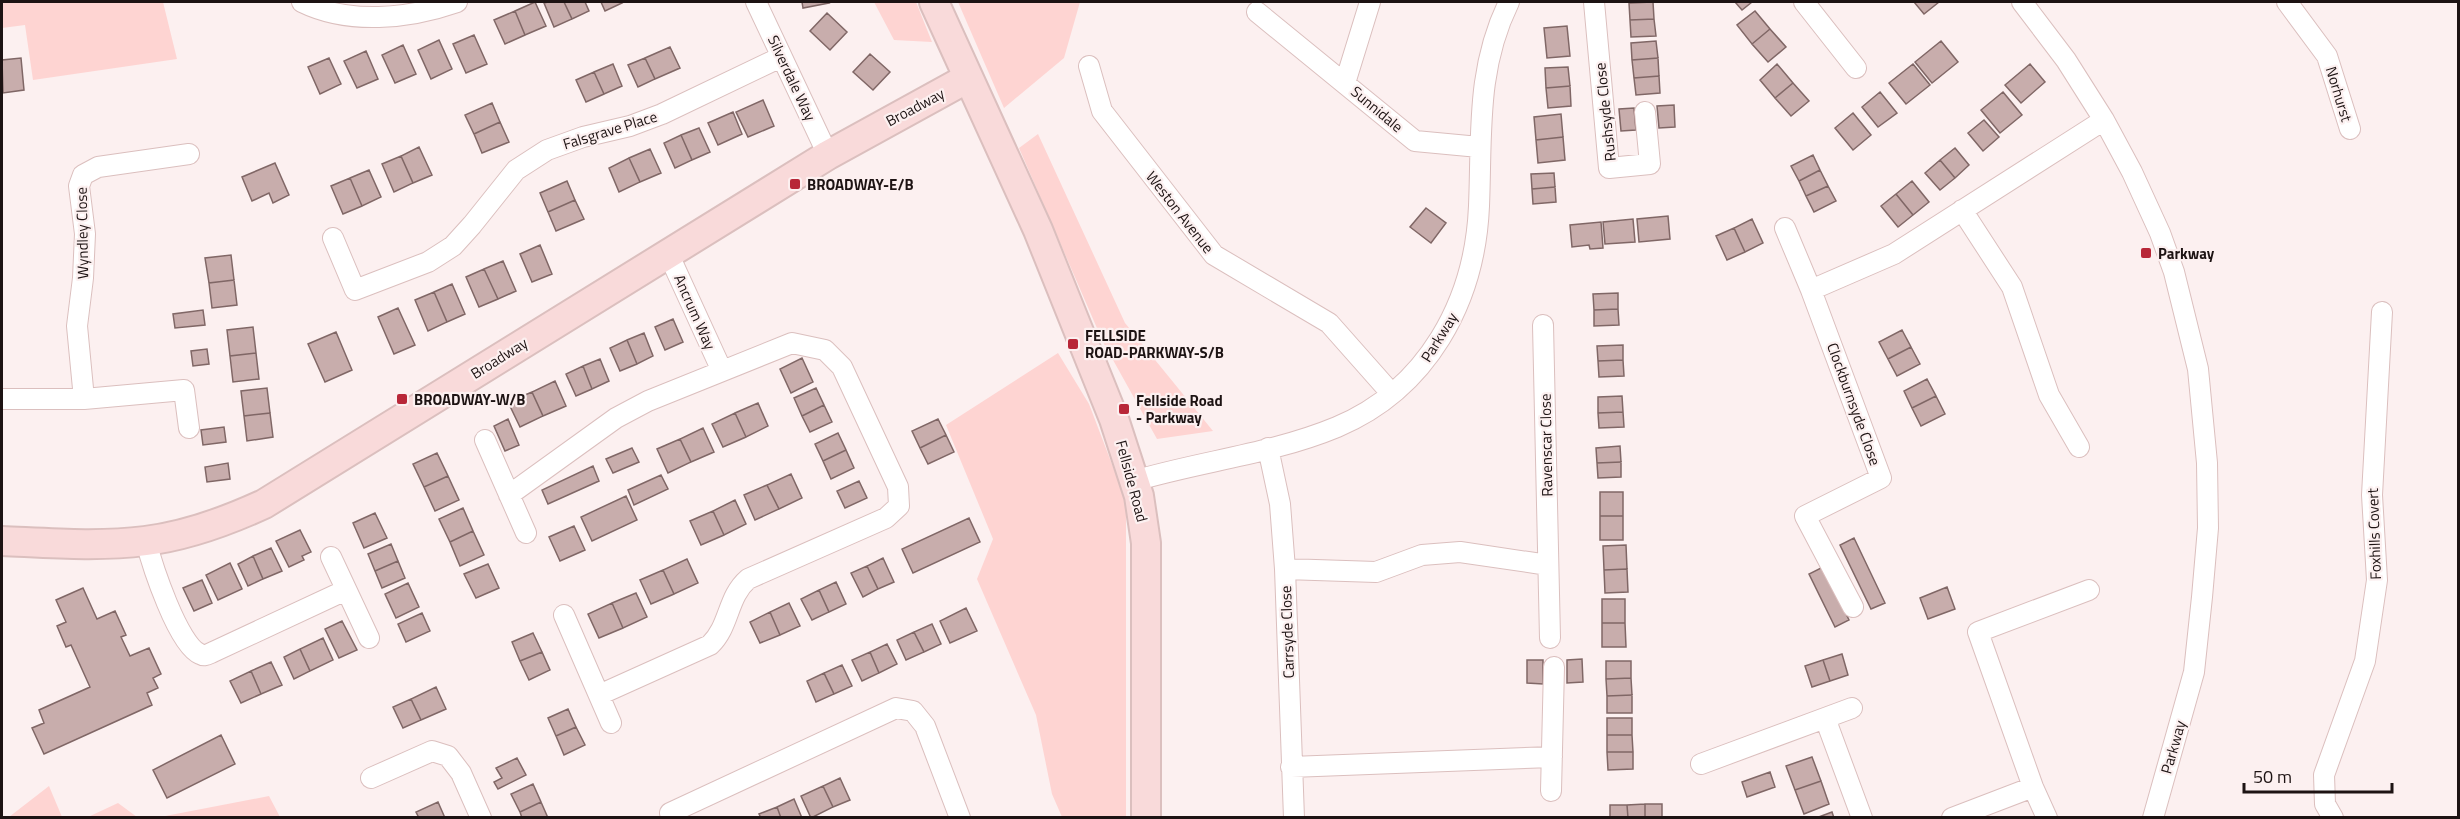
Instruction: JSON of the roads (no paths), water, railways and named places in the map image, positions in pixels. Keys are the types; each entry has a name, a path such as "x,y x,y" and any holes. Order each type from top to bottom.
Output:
{"street":[{"path":"302,2 333,14 385,17 457,2"},
{"name":"Silverdale Way","path":"756,2 828,155"},
{"name":"Fellside Road","path":"934,2 1038,230 1114,419 1144,519 1146,543 1146,818"},
{"name":"Sunnidale","path":"1345,83 1370,2"},
{"name":"Parkway","path":"1134,481 1268,448 1358,418 1419,368 1451,321 1475,253 1483,86 1489,52 1499,22 1509,2"},
{"name":"Rushsyde Close","path":"1594,2 1609,168 1650,164 1645,112"},
{"path":"1804,2 1856,68"},
{"name":"Parkway","path":"2022,2 2067,60 2104,120 2160,233 2174,272 2198,369 2207,463 2208,528 2194,672 2153,818"},
{"name":"Norhurst","path":"2287,2 2327,56 2350,129"},
{"name":"Sunnidale","path":"1257,12 1415,141 1479,147"},
{"name":"Falsgrave Place","path":"333,238 355,290 428,262 453,246 516,171 547,150 662,114 781,57"},
{"name":"Weston Avenue","path":"1089,66 1102,111 1214,255 1329,323 1391,393"},
{"name":"Broadway","path":"2,541 94,544 146,541 198,530 264,504 828,155 968,78"},
{"path":"1811,290 1894,254 2104,120"},
{"name":"Wyndley Close","path":"84,399 77,326 83,278 85,234 79,186 83,175 98,167 189,154"},
{"path":"1962,210 2012,287 2049,395 2079,447"},
{"name":"Clockburnsyde Close","path":"1785,228 1811,290 1881,478 1805,516 1853,607"},
{"name":"Ancrum Way","path":"668,253 722,371"},
{"name":"Foxhills Covert","path":"2333,818 2325,804 2324,775 2365,662 2377,580 2372,495 2382,312"},
{"name":"Ravenscar Close","path":"1543,325 1550,638"},
{"path":"509,495 616,418 648,401 792,343 825,350 842,367 898,487 899,506 886,518 748,579 734,595 724,626 710,645 599,695"},
{"path":"2,399 84,399 183,390 189,428"},
{"path":"485,440 526,533"},
{"name":"Carrsyde Close","path":"1268,448 1280,504 1285,569 1294,818"},
{"path":"146,541 154,571 178,627 198,654 205,656 346,590"},
{"path":"1285,569 1376,572 1422,555 1460,552 1548,565"},
{"path":"331,557 369,638"},
{"path":"2047,818 2033,788 1978,632 2089,590"},
{"path":"564,615 611,723"},
{"path":"1551,791 1554,667"},
{"path":"670,813 896,708 913,711 926,726 960,818"},
{"path":"1701,764 1852,708"},
{"path":"1825,718 1862,818"},
{"path":"371,778 432,751 448,756 461,773 481,818"},
{"path":"1291,767 1551,757"},
{"path":"1952,818 2033,788"}],"place":[{"name":"BROADWAY-E/B","path":"795,184"},
{"name":"Parkway","path":"2146,253"},
{"name":"FELLSIDE ROAD-PARKWAY-S/B","path":"1073,344"},
{"name":"BROADWAY-W/B","path":"402,399"},
{"name":"Fellside Road - Parkway","path":"1124,409"}]}
